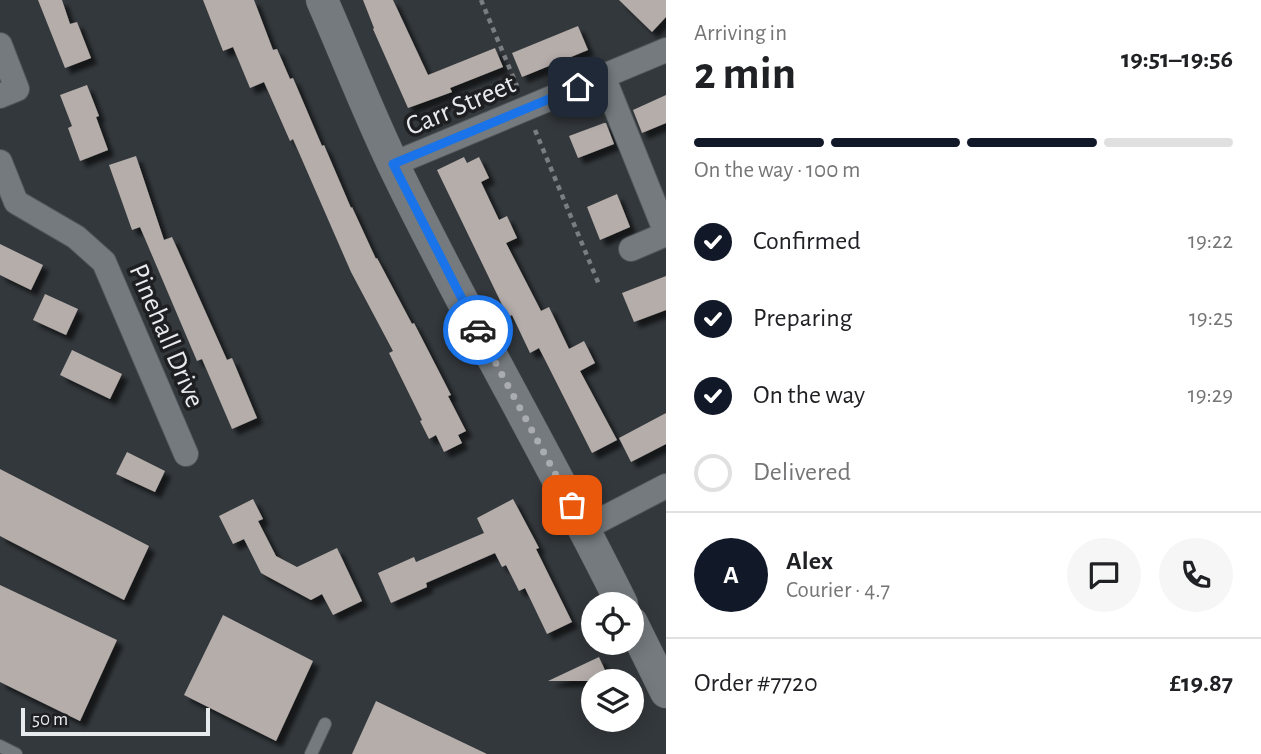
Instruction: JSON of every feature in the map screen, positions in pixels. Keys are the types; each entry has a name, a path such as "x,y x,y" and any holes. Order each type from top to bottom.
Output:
{"street":[{"path":"322,0 393,164 616,592"},
{"path":"0,45 8,92"},
{"name":"Carr Street","path":"393,164 666,50"},
{"path":"603,76 666,234 631,249"},
{"name":"Pinehall Drive","path":"0,163 16,202 76,237 104,262 186,454"},
{"path":"584,528 666,486"},
{"path":"644,647 666,692"}],"lane":[{"path":"311,754 325,724"},
{"path":"0,746 16,754"}],"path":[{"path":"481,0 600,287"}],"building":[{"path":"38,0 62,0 70,24 77,22 91,58 65,68"},
{"path":"203,0 254,0 273,50 277,49 290,79 293,78 376,259 412,324 414,323 451,395 448,396 466,431 458,435 462,443 444,452 436,435 429,439 389,353 393,351 351,272 293,139 290,141 264,82 250,88 233,47 223,51"},
{"path":"363,0 393,0 428,75 495,48 503,67 450,88 452,92 408,108"},
{"path":"619,0 666,0 666,17 652,32"},
{"path":"578,26 588,50 522,77 512,53"},
{"path":"87,85 108,150 80,161 68,128 72,126 60,95"},
{"path":"666,95 666,123 642,133 633,110"},
{"path":"604,123 614,144 578,158 569,136"},
{"path":"136,156 164,240 172,237 227,360 232,358 257,418 232,429 202,359 197,361 140,227 132,230 109,165"},
{"path":"464,157 467,163 479,157 489,178 481,182 499,220 507,216 517,238 506,243 541,311 549,307 569,349 584,341 595,363 580,371 617,440 592,453 539,348 530,353 512,315 508,317 437,170"},
{"path":"617,194 630,227 600,240 587,207"},
{"path":"0,244 43,265 31,290 0,275"},
{"path":"666,276 666,310 634,322 622,293"},
{"path":"45,294 78,309 66,335 33,320"},
{"path":"72,350 122,374 110,399 60,375"},
{"path":"666,413 666,444 631,462 619,438"},
{"path":"127,452 165,471 155,492 116,474"},
{"path":"0,469 149,546 124,600 0,536"},
{"path":"253,499 263,519 258,521 276,556 297,567 337,548 362,601 333,615 322,594 311,600 261,573 244,539 233,544 219,516"},
{"path":"513,499 539,548 536,549 572,622 547,634 525,588 519,591 506,565 502,567 495,553 426,583 427,587 391,603 378,573 414,557 416,562 484,533 477,518"},
{"path":"0,585 117,640 80,721 0,682"},
{"path":"223,615 313,661 276,741 184,695"},
{"path":"599,657 604,669 581,669 581,681 548,681"},
{"path":"376,701 487,754 352,754"}],"way so far":[{"path":"478,330 572,505"}],"route":[{"path":"478,330 393,164 578,87"}]}
